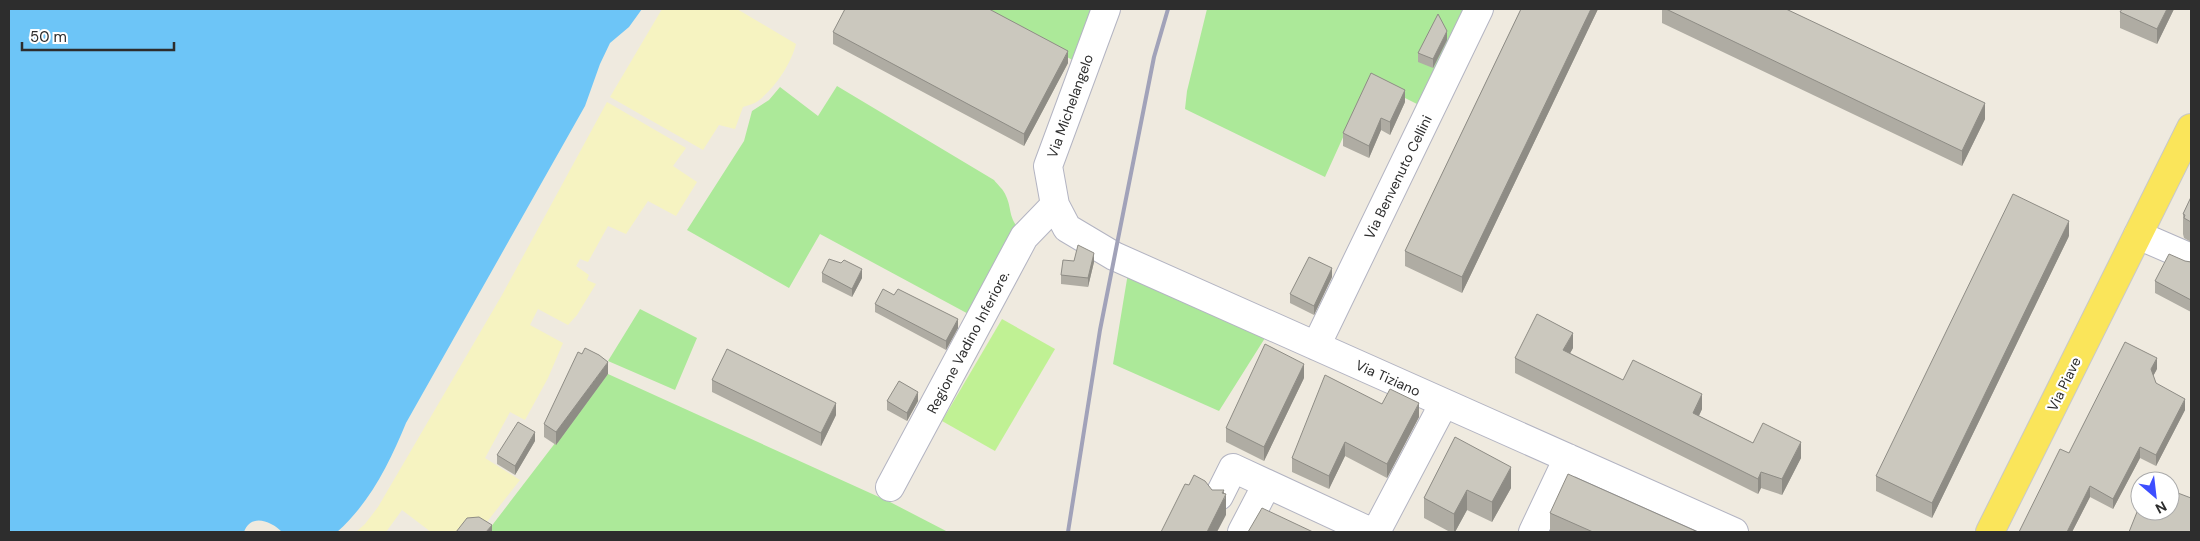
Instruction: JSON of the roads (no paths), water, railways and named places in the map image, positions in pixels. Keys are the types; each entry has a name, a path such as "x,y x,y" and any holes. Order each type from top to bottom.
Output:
{"main road":[{"name":"Via Piave","path":"1990,532 2191,128"}],"street":[{"name":"Via Michelangelo","path":"1055,205 1048,166 1106,9"},
{"name":"Via Benvenuto Cellini","path":"1316,346 1479,9"},
{"name":"Via Tiziano","path":"1055,205 1067,228 1114,256 1734,532"},
{"name":"Regione Vadino Inferiore.","path":"890,486 1024,237 1055,205"},
{"path":"2138,235 2191,258"},
{"path":"1376,532 1444,403"},
{"path":"1533,532 1568,458"},
{"path":"1219,496 1233,468 1371,532"},
{"path":"1242,532 1267,484"}],"water":[{"path":"9,9 642,9 629,27 610,43 600,64 585,106 406,423 386,467 369,495 349,521 337,532 282,532 267,522 256,521 251,522 244,532 9,532"}],"railway":[{"path":"1068,532 1100,330 1154,57 1168,9"}]}
